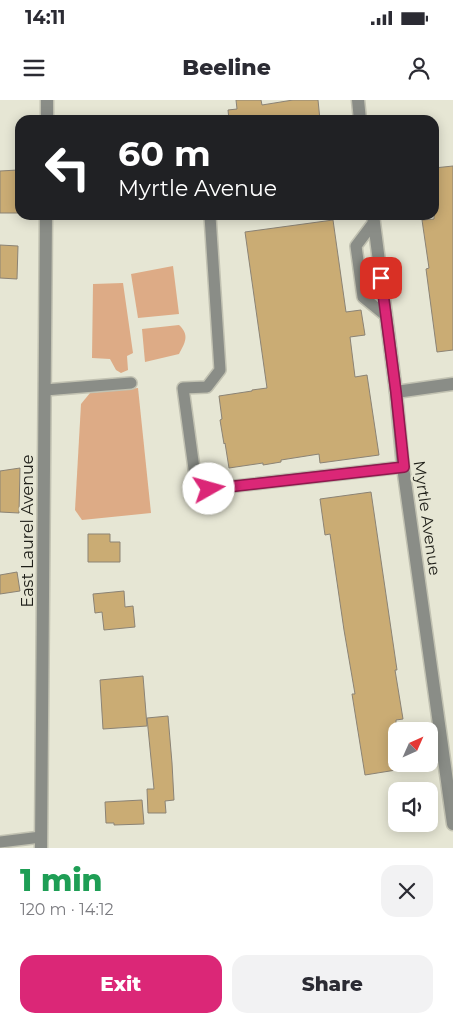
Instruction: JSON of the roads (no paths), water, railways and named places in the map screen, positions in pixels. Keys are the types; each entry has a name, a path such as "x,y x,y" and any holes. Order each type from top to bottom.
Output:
{"street":[{"path":"47,100 47,115"},
{"path":"358,100 360,115"},
{"name":"East Laurel Avenue","path":"41,842 46,220"},
{"name":"Myrtle Avenue","path":"373,220 404,467 453,824"},
{"path":"396,392 453,384"}],"lane":[{"path":"210,220 220,370 207,387 183,388 195,476 209,489 404,467"},
{"path":"372,220 356,246 363,297 385,315"},
{"path":"45,390 131,383"},
{"path":"0,842 41,842"}]}
